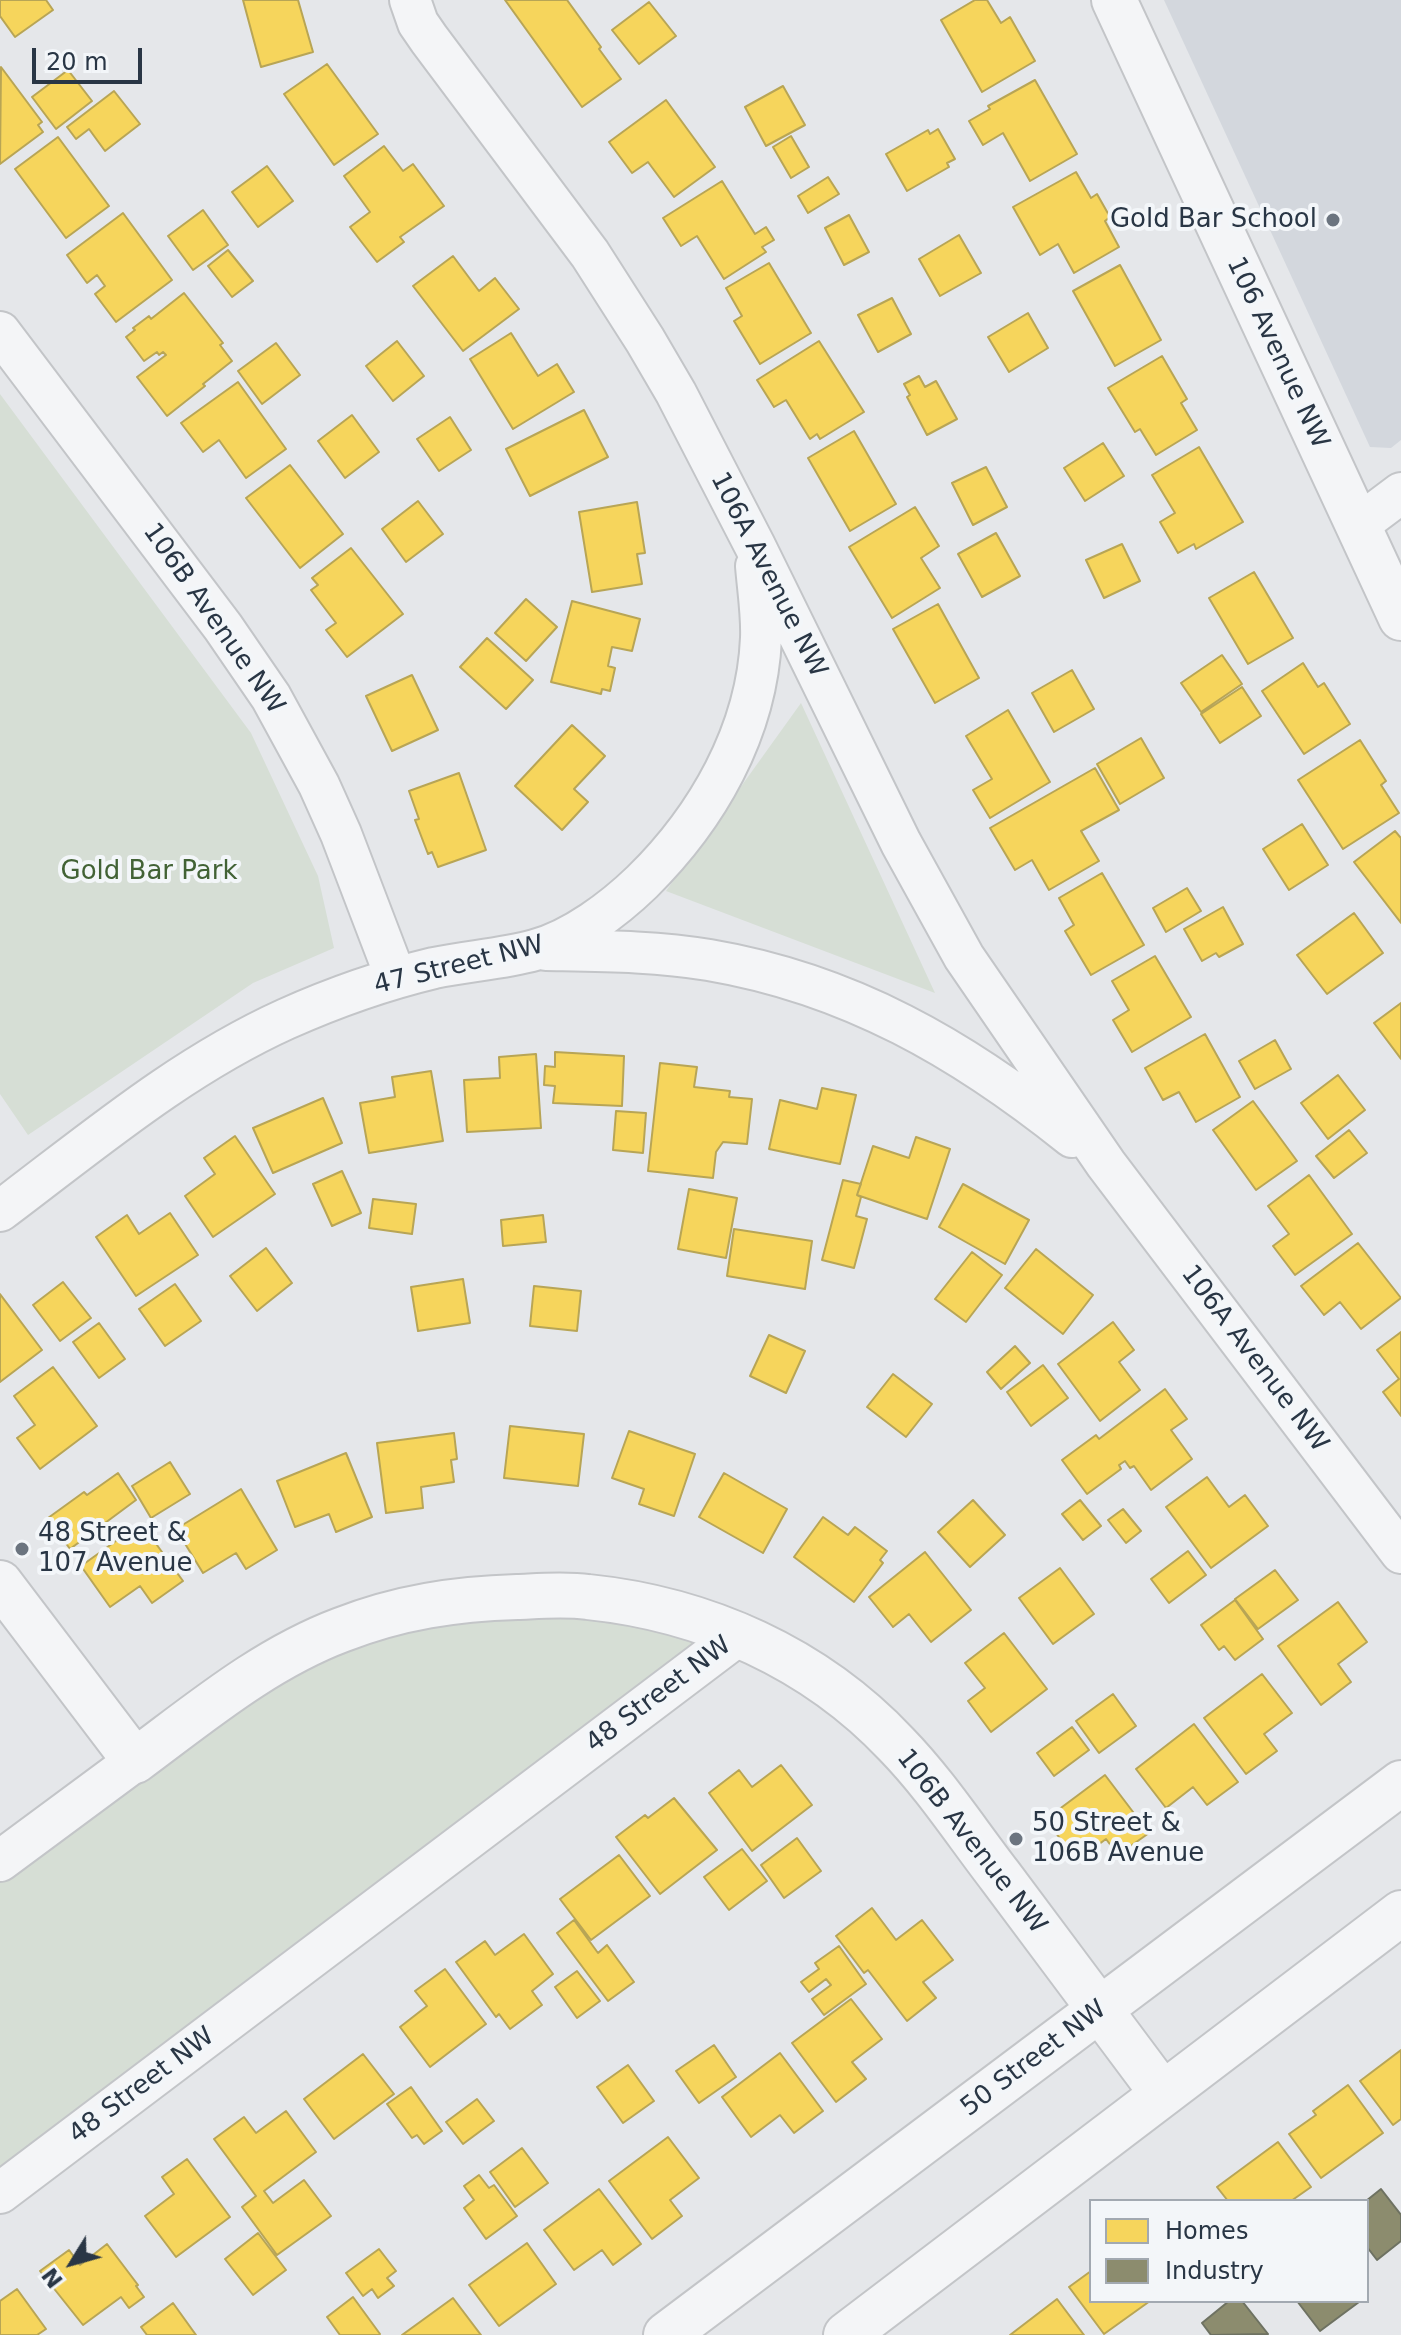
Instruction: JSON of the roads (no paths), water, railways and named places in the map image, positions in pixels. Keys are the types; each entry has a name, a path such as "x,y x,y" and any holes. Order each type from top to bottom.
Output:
{"street":[{"name":"106A Avenue NW","path":"410,0 418,23 429,39 534,177 618,296 676,393 901,843 943,921 988,994 1106,1164 1401,1553"},
{"name":"106 Avenue NW","path":"1114,0 1401,618"},
{"name":"106B Avenue NW","path":"0,332 223,627 271,697 305,758 341,834 396,978"},
{"path":"1357,526 1401,493"},
{"name":"47 Street NW","path":"0,1211 137,1107 206,1061 285,1020 396,978 472,960 536,950 584,927 626,898 687,833 721,780 745,721 761,637 755,546"},
{"name":"106A Avenue NW","path":"536,950 596,950 709,960 805,985 860,1004 964,1058 1019,1095 1106,1164"},
{"path":"0,1583 135,1761"},
{"name":"48 Street NW","path":"0,1861 238,1685 295,1651 339,1631 432,1603 484,1598 585,1596 688,1615 740,1634"},
{"name":"106B Avenue NW","path":"740,1634 825,1682 896,1744 942,1799 1162,2093"},
{"name":"48 Street NW","path":"0,2193 740,1634"},
{"name":"50 Street NW","path":"666,2335 1401,1783"},
{"path":"846,2335 1401,1913"}],"place":[{"name":"Gold Bar School","path":"1333,220"},
{"name":"48 Street & 107 Avenue","path":"22,1549"},
{"name":"50 Street & 106B Avenue","path":"1016,1839"}],"park label":[{"name":"Gold Bar Park","path":"149,872"}]}
